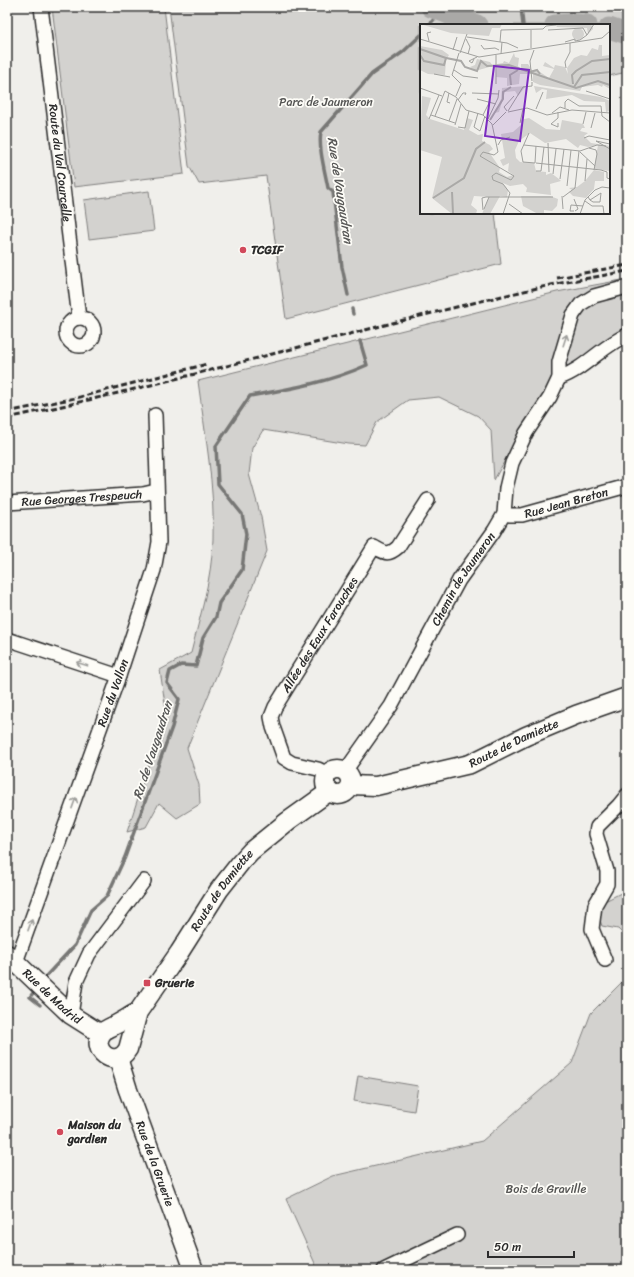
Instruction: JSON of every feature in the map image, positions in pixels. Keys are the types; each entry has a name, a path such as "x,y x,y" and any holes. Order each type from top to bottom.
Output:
{"street":[{"name":"Route du Val Courcelle","path":"41,7 79,318"},
{"name":"Chemin de Jaumeron","path":"348,779 348,767 391,706 459,580 494,531 504,514 506,488 512,463 526,433 550,397 559,378 559,362 561,352 573,315 580,304 594,296 626,289"},
{"path":"559,378 570,374 620,338 627,335"},
{"name":"Rue du Vallon","path":"11,958 119,676 154,570 159,542 156,492 155,415"},
{"name":"Rue Jean Breton","path":"504,514 522,515 627,486"},
{"name":"Rue Georges Trespeuch","path":"7,503 156,492"},
{"name":"Allée des Eaux Farouches","path":"329,783 318,769 292,763 284,758 273,727 273,712 374,547 384,553 392,552 398,547 428,500"},
{"path":"7,639 119,676"},
{"name":"Route de Damiette","path":"348,779 376,786 470,764 526,736 576,715 627,697"},
{"path":"329,783 333,794 342,794 349,789 348,779"},
{"name":"Route de Damiette","path":"124,1051 138,1012 179,953 219,890 251,851 288,821 329,783"},
{"path":"605,960 592,928 595,905 607,884 607,872 596,834 597,827 627,795"},
{"path":"70,1015 76,982 89,954 144,881"},
{"name":"Rue de Madrid","path":"11,958 70,1015 106,1031"},
{"name":"Route de Damiette","path":"106,1031 138,1012"},
{"path":"120,1029 127,1035 124,1051 109,1058 101,1052 98,1043 106,1031 120,1029"},
{"name":"Rue de la Gruerie","path":"124,1051 128,1090 194,1270"},
{"path":"384,1270 457,1235"}],"green space":[{"path":"52,7 164,7 184,174 74,187"},
{"name":"Parc de Jaumeron","path":"169,7 627,7 627,72 610,76 610,24 420,24 420,214 495,214 501,264 286,319 266,176 199,184 189,166"},
{"path":"149,191 154,231 89,239 84,200"},
{"path":"627,279 627,331 551,383 526,422 494,480 491,430 478,416 439,397 408,400 377,422 365,445 349,444 263,430 252,448 249,474 261,517 267,551 187,748 199,785 200,804 177,818 159,803 146,827 127,832 166,711 160,670 191,653 205,597 210,568 213,539 212,499 209,460 198,381 557,292"},
{"path":"627,890 627,938 618,929 602,926 595,906"},
{"name":"Bois de Graville","path":"627,977 627,1270 318,1270 286,1199 333,1176 482,1141 572,1063 591,1013"},
{"path":"358,1076 418,1086 414,1111 354,1101"}],"waterway":[{"path":"431,7 474,24"},
{"path":"521,7 523,24"},
{"name":"Rue de Vaugaudran","path":"430,24 442,10"},
{"path":"610,28 627,34"},
{"name":"Rue de Vaugaudran","path":"348,295 342,267 333,192 328,188 322,160 320,145 321,132 372,74 403,52 420,36"},
{"name":"Ru de Vaugaudran","path":"352,309 353,314"},
{"name":"Ru de Vaugaudran","path":"46,976 75,945 91,910 107,896 125,857 172,727 179,699 167,683 170,671 181,665 196,666 203,638 216,617 219,603 242,570 246,534 242,514 218,484 216,446 250,396 295,388 339,376 367,365 360,341"},
{"name":"Ru de Vaugaudran","path":"33,993 30,997 40,1005"}],"railway":[{"path":"557,278 627,265"},
{"path":"7,418 144,387 415,317 551,285 627,271"},
{"path":"7,412 80,397 207,364"}],"place":[{"name":"TCGIF","path":"243,250"},
{"name":"Gruerie","path":"147,983"},
{"name":"Maison du gardien","path":"60,1132"}]}
